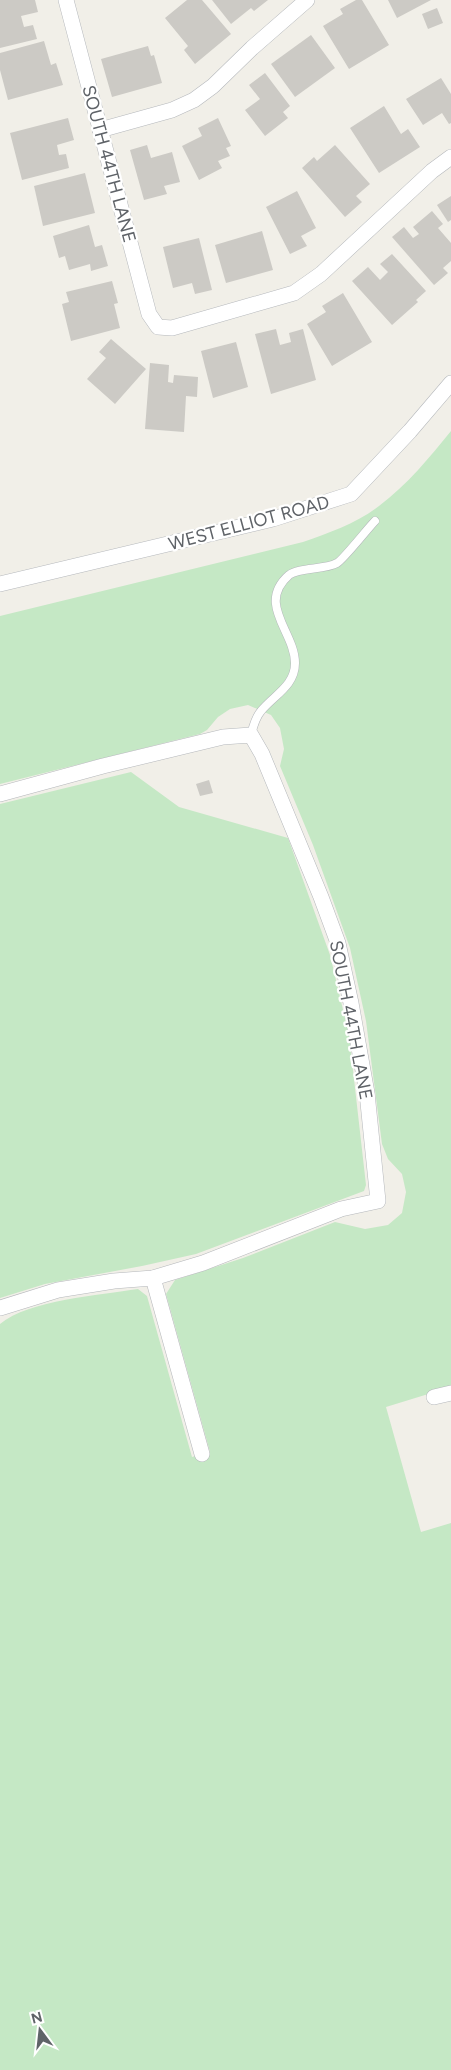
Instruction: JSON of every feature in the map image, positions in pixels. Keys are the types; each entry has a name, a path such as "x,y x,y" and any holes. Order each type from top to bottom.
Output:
{"street":[{"name":"SOUTH 44TH LANE","path":"66,0 149,314 158,326 172,328 294,293 321,274 432,171 451,158"},
{"path":"100,130 172,110 194,100 307,0"},
{"name":"WEST ELLIOT ROAD","path":"0,584 273,519 352,494 451,383"},
{"name":"SOUTH 44TH LANE","path":"154,1278 203,1263 341,1209 378,1201 366,1093 351,1003 338,943 304,854 262,754 251,735"},
{"path":"0,794 122,761 222,737 251,735"},
{"path":"0,1308 58,1290 154,1278 202,1454"},
{"path":"434,1397 451,1393"}],"lane":[{"path":"251,735 256,718 261,711 292,679 295,664 293,649 276,608 275,597 280,588 290,574 337,563 375,521"}],"green space":[{"path":"451,431 451,1387 386,1407 421,1532 451,1523 451,2070 0,2070 0,1324 28,1309 46,1304 85,1296 138,1289 147,1296 192,1457 210,1452 166,1294 175,1280 243,1258 335,1222 365,1229 388,1225 402,1213 406,1192 402,1174 388,1159 382,1144 366,1021 350,948 313,845 280,766 284,749 280,728 271,715 248,705 230,709 218,717 207,730 200,734 0,784 0,616 303,542 333,531 362,518 389,498 418,470"},
{"path":"131,772 179,807 288,838 330,955 349,1035 366,1185 364,1191 196,1254 45,1284 0,1298 0,804"}],"building":[{"path":"0,0 35,0 38,12 21,16 24,27 33,25 37,39 0,48"},
{"path":"187,0 202,0 231,34 195,64 184,50 188,46 165,18"},
{"path":"212,0 268,0 254,11 251,8 231,24"},
{"path":"356,0 362,0 389,45 349,69 323,26 343,14 340,9"},
{"path":"388,0 431,0 397,18"},
{"path":"437,8 443,23 428,29 422,14"},
{"path":"311,35 335,68 295,97 271,64"},
{"path":"44,41 51,65 56,63 63,85 8,100 0,70 0,53"},
{"path":"148,46 151,56 154,55 162,83 112,97 101,59"},
{"path":"265,73 290,106 283,112 288,118 265,136 245,110 260,99 249,85"},
{"path":"441,78 451,94 451,123 449,124 442,113 423,125 406,99"},
{"path":"384,106 401,134 408,129 420,147 379,173 350,128"},
{"path":"68,118 74,140 57,145 59,155 66,154 69,168 22,180 10,133"},
{"path":"218,118 231,146 226,148 230,156 218,161 222,168 199,180 182,146 202,136 198,128"},
{"path":"147,145 151,158 172,152 180,182 164,186 167,194 144,200 130,150"},
{"path":"335,145 370,184 356,196 362,202 345,217 302,168 314,157 317,161"},
{"path":"85,173 95,213 43,226 34,186"},
{"path":"297,191 316,228 301,236 307,246 290,254 266,207"},
{"path":"451,196 451,220 448,222 437,205"},
{"path":"432,211 443,224 438,228 451,243 451,261 443,268 448,273 434,285 392,237 404,227 413,238 419,234 413,227"},
{"path":"89,225 95,247 102,245 108,266 91,271 90,264 69,270 65,256 59,258 53,236"},
{"path":"262,231 273,270 226,283 215,245"},
{"path":"199,238 212,290 195,294 192,283 173,288 163,247"},
{"path":"392,254 426,291 416,300 418,302 392,325 352,281 368,267 380,280 388,272 380,264"},
{"path":"112,281 118,303 114,304 120,328 71,341 62,304 69,302 66,292"},
{"path":"343,293 372,342 332,366 307,324 326,312 322,306"},
{"path":"276,329 280,345 291,342 289,333 303,329 316,380 271,394 255,334"},
{"path":"111,339 146,369 115,404 87,379 106,358 99,352"},
{"path":"236,342 248,387 213,398 201,351"},
{"path":"150,363 169,365 168,382 173,383 174,375 198,377 197,397 186,396 184,432 145,429"},
{"path":"209,780 213,793 200,796 196,784"}]}
